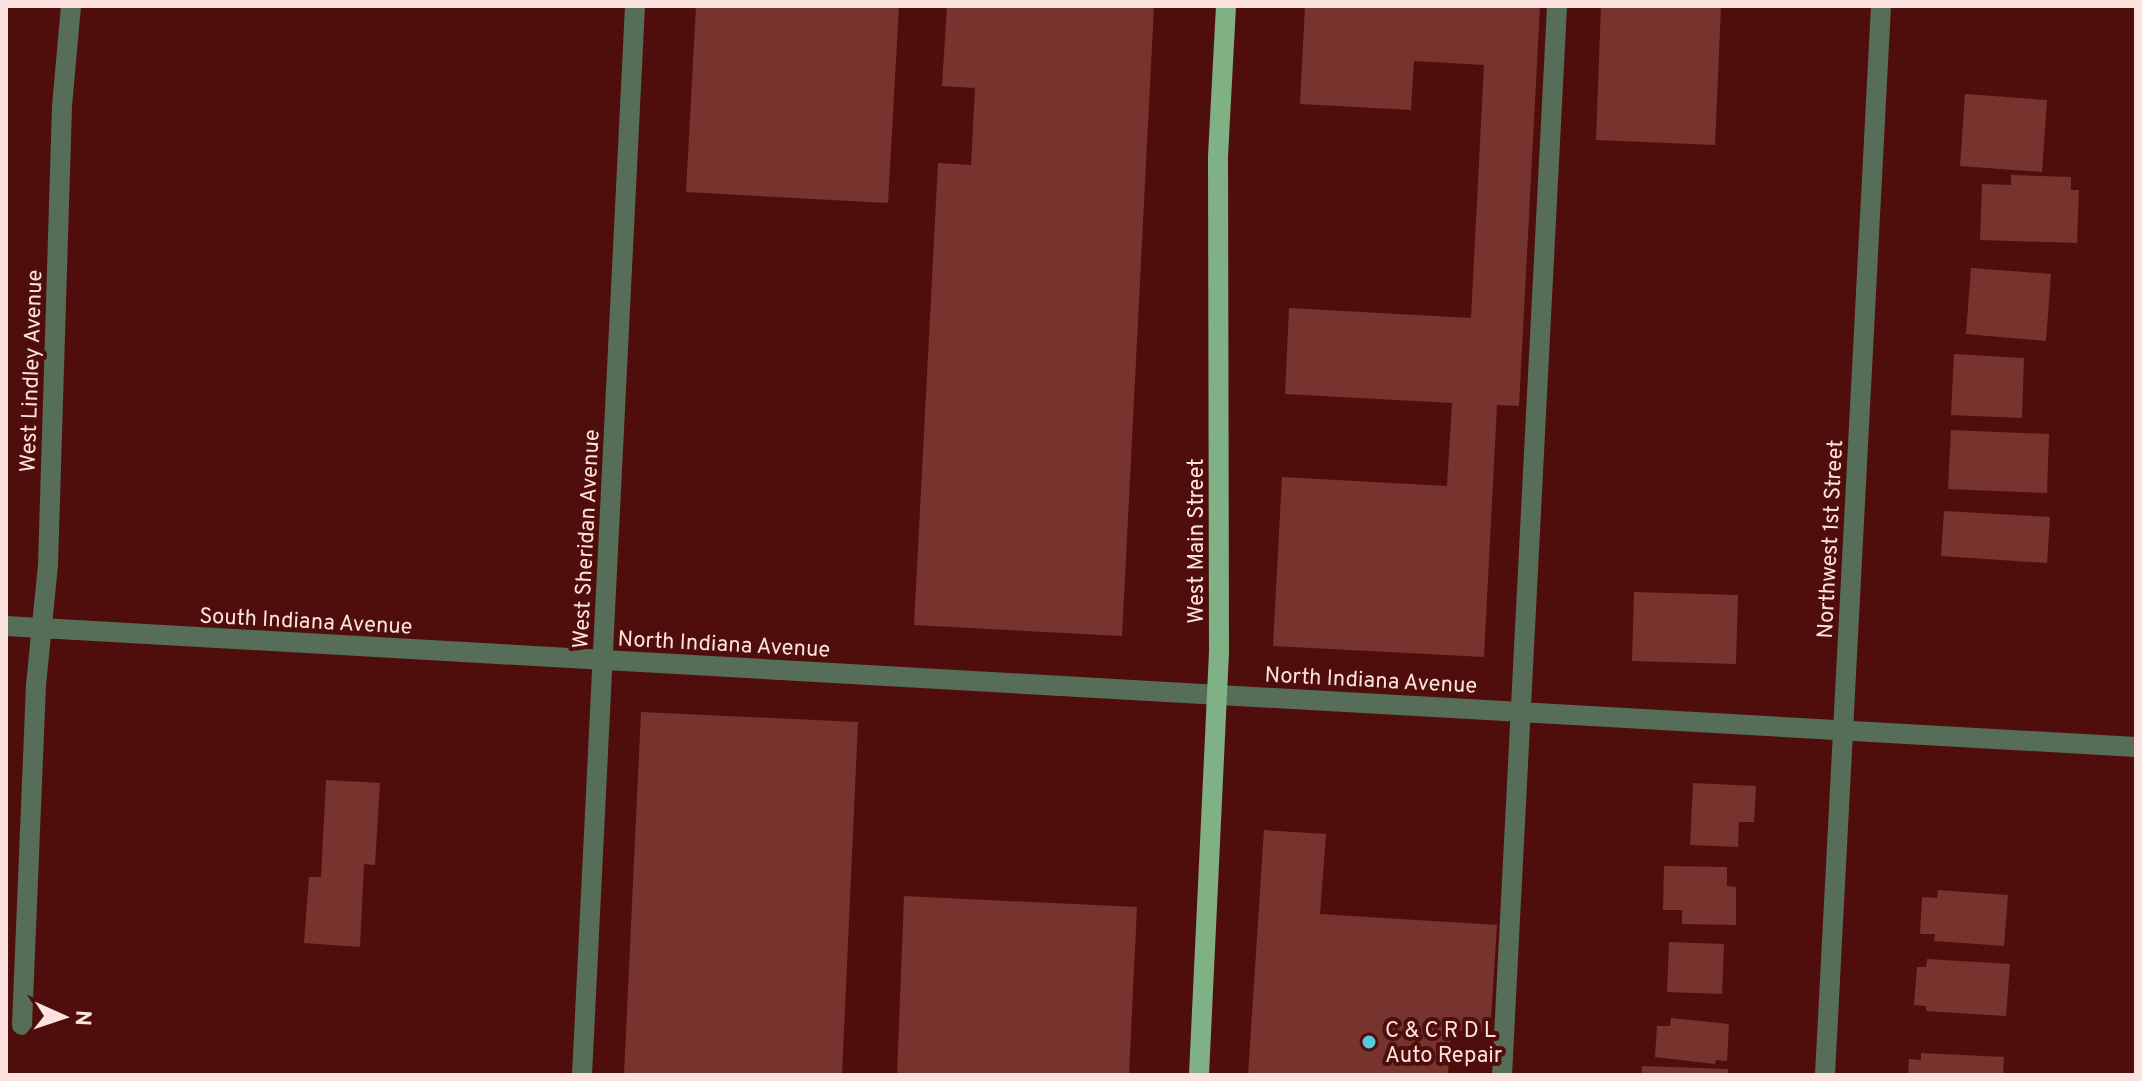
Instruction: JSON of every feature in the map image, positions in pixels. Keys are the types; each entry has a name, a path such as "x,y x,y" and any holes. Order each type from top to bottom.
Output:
{"main road":[{"name":"West Main Street","path":"1199,1075 1217,693 1218,156 1226,6"}],"street":[{"name":"West Lindley Avenue","path":"22,1025 39,628 48,565 62,106 71,6"},
{"name":"West Sheridan Avenue","path":"582,1075 635,6"},
{"path":"1502,1075 1557,6"},
{"name":"Northwest 1st Street","path":"1825,1075 1881,6"},
{"name":"South Indiana Avenue","path":"6,626 603,662"},
{"name":"North Indiana Avenue","path":"603,662 1217,693 2136,747"}],"building":[{"path":"696,6 899,6 888,203 686,192"},
{"path":"947,6 1154,6 1122,636 914,625 938,163 971,165 975,88 942,86"},
{"path":"1305,6 1540,6 1519,406 1497,405 1484,657 1273,646 1282,477 1447,486 1452,403 1285,394 1289,308 1471,318 1484,65 1414,61 1411,110 1300,104"},
{"path":"1601,6 1721,6 1715,145 1596,140"},
{"path":"1965,94 2047,100 2042,172 1960,166"},
{"path":"2011,175 2071,177 2071,190 2079,190 2077,243 1980,240 1982,184 2011,185"},
{"path":"1971,268 2051,274 2046,341 1966,334"},
{"path":"1954,354 2024,358 2022,418 1951,415"},
{"path":"1951,430 2049,434 2047,493 1948,489"},
{"path":"1944,511 2050,517 2047,563 1941,556"},
{"path":"1634,592 1738,595 1736,664 1632,661"},
{"path":"641,712 858,722 842,1075 624,1075"},
{"path":"326,780 380,783 375,865 364,864 360,947 304,943 309,877 321,877"},
{"path":"1693,783 1756,786 1754,822 1739,822 1738,847 1690,845"},
{"path":"1264,830 1326,834 1320,914 1497,925 1490,1033 1451,1030 1448,1075 1248,1075"},
{"path":"1664,866 1727,867 1727,886 1736,887 1736,925 1682,924 1682,910 1663,910"},
{"path":"1938,890 2008,895 2004,946 1934,941 1935,934 1920,934 1922,897 1937,898"},
{"path":"904,896 1137,907 1129,1075 897,1075"},
{"path":"1669,942 1724,944 1722,994 1667,992"},
{"path":"1927,959 2010,964 2006,1016 1926,1011 1926,1006 1914,1005 1917,967 1926,967"},
{"path":"1671,1018 1729,1024 1727,1061 1716,1060 1715,1064 1655,1057 1657,1026 1670,1026"},
{"path":"1921,1053 2004,1057 2003,1075 1908,1075 1909,1059 1921,1060"},
{"path":"1642,1066 1728,1069 1728,1075 1641,1075"}],"place":[{"name":"C & C R D L Auto Repair","path":"1369,1042"}]}
